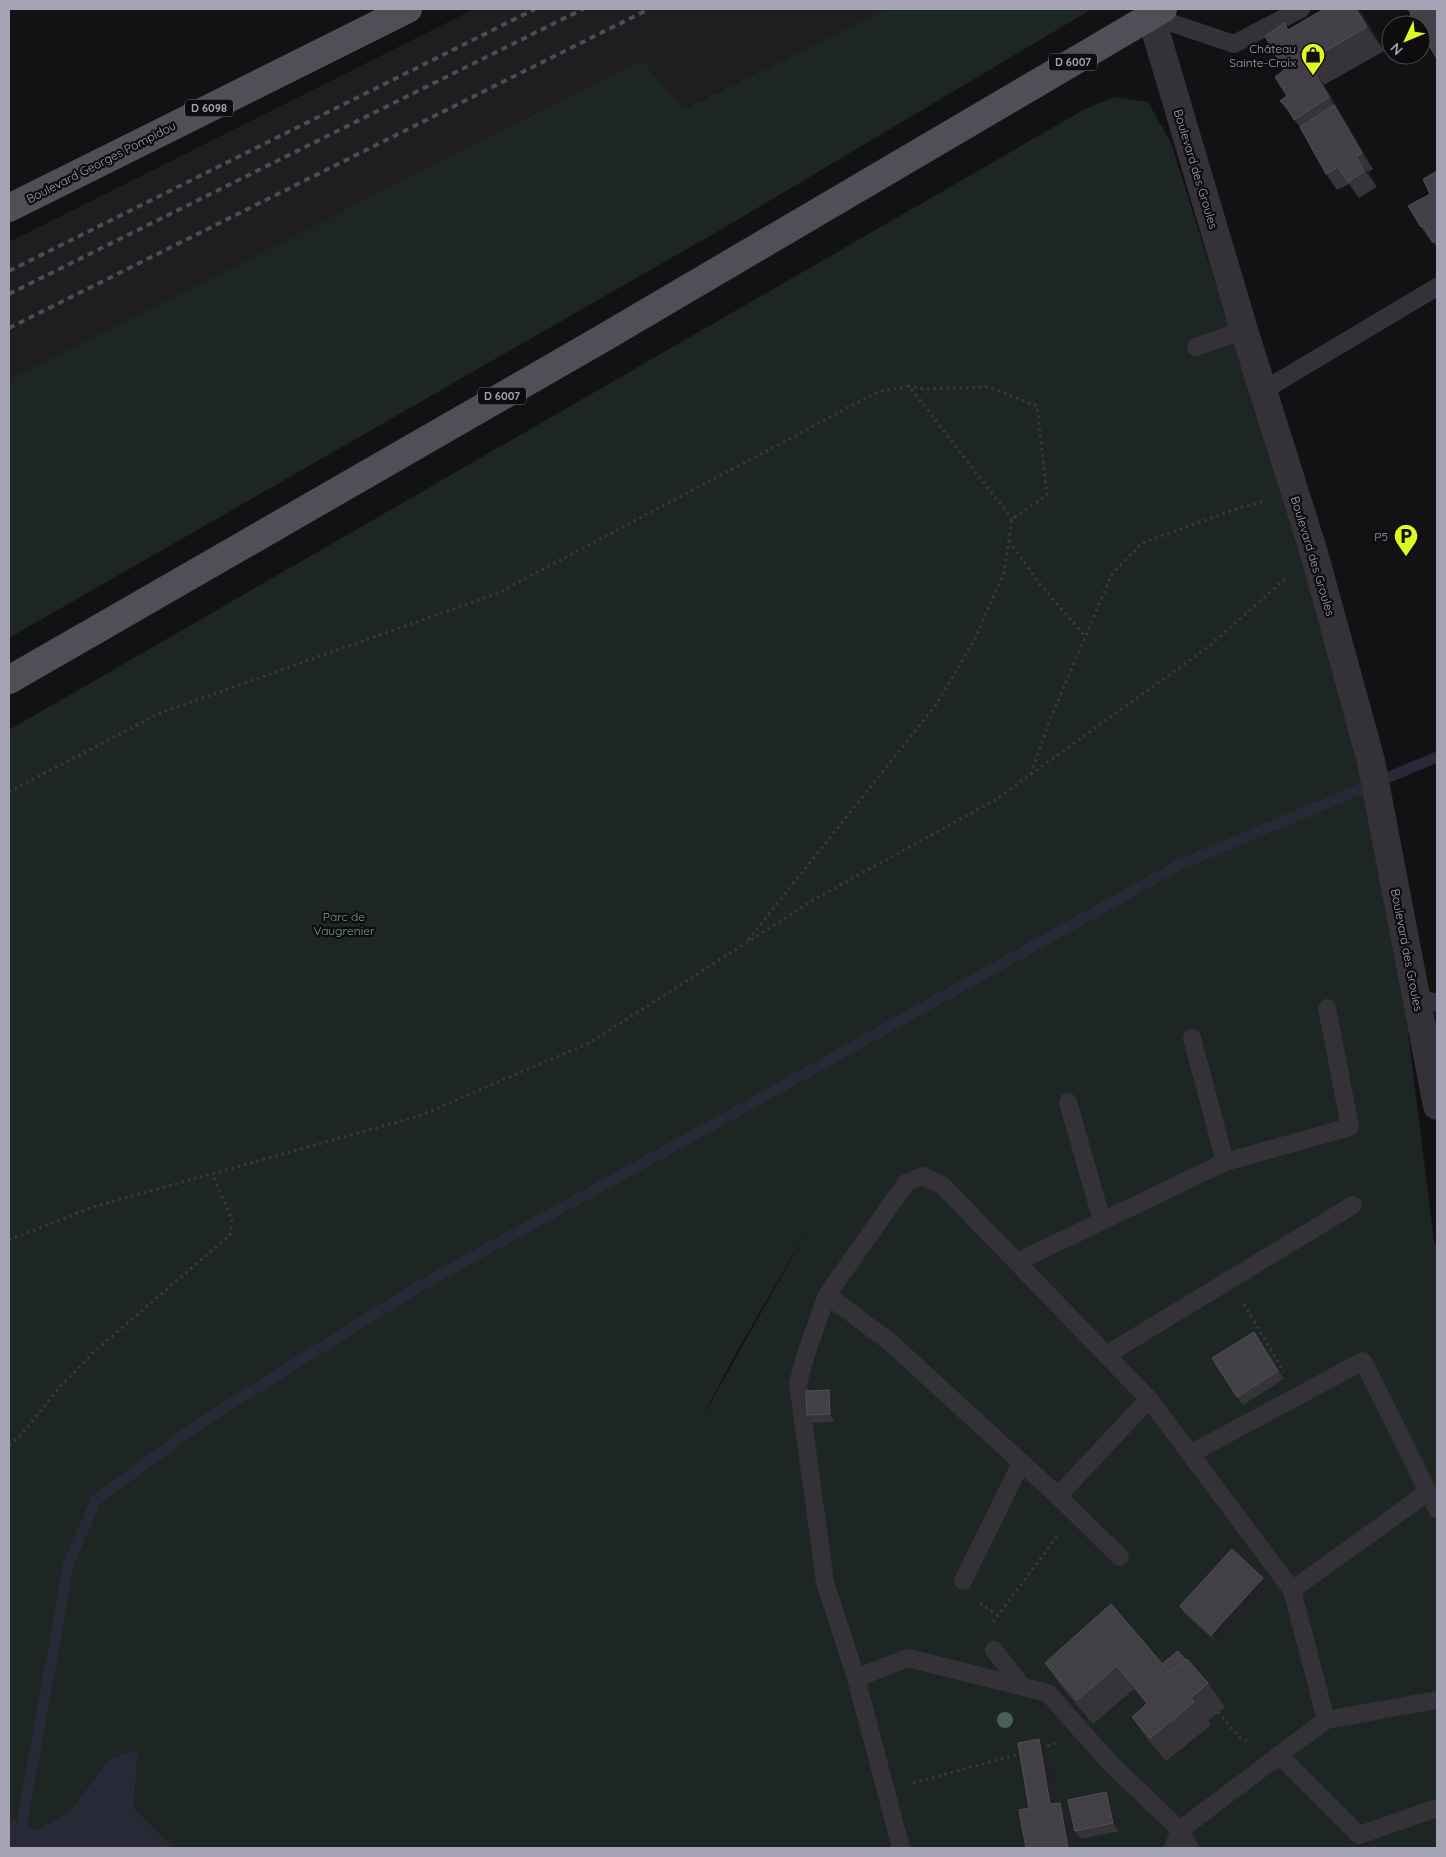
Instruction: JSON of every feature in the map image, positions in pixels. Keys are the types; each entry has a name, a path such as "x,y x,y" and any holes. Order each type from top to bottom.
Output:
{"main road":[{"name":"Boulevard Georges Pompidou","path":"9,208 408,9"},
{"name":"D 6007","path":"9,680 622,327 1157,12"}],"street":[{"name":"Boulevard des Groules","path":"1157,12 1244,330 1314,553 1371,761 1427,1001 1437,1106"}],"lane":[{"path":"1157,12 1234,44 1301,9"},
{"path":"1264,390 1437,287"},
{"path":"1196,348 1244,330"},
{"path":"1016,1262 1225,1162 1350,1127 1327,1008"},
{"path":"1192,1038 1225,1162"},
{"path":"1068,1102 1102,1221"},
{"path":"901,1848 856,1678 825,1582 798,1383 827,1295 906,1183 923,1176 943,1186 1149,1399 1292,1590 1326,1720"},
{"path":"1106,1356 1353,1204"},
{"path":"827,1295 891,1343 1058,1496 1120,1557"},
{"path":"1190,1454 1363,1361 1437,1509"},
{"path":"1058,1496 1149,1399"},
{"path":"963,1581 1021,1463"},
{"path":"1292,1590 1428,1492"},
{"path":"994,1650 1022,1686"},
{"path":"856,1678 908,1658 1048,1693 1110,1763 1180,1830 1190,1848"},
{"path":"1173,1848 1180,1830 1326,1720 1437,1700"},
{"path":"1279,1755 1359,1835 1437,1808"}],"path":[{"path":"746,942 936,706 975,639 1004,572 1012,519 909,386"},
{"path":"9,792 160,713 498,593 878,392 909,386 924,389 989,387 1037,406 1047,496 1012,519"},
{"path":"1030,774 1049,722 1112,574 1142,543 1236,509 1294,492"},
{"path":"1009,540 1039,583 1085,636"},
{"path":"9,1240 93,1207 419,1116 591,1042 814,899 995,800 1208,647 1314,553"},
{"path":"9,1445 22,1434 58,1389 95,1352 230,1235 232,1218 212,1174"},
{"path":"1254,1322 1298,1396"},
{"path":"994,1650 981,1636 1075,1512"},
{"path":"978,1601 998,1616"},
{"path":"1218,1712 1239,1737 1279,1755"},
{"path":"937,1776 1023,1753"}],"shaded area":[{"path":"474,9 886,9 682,109 642,60 9,379 9,242"}],"green space":[{"path":"886,9 1092,9 727,226 9,638 9,379 642,60 683,109"},
{"name":"Parc de Vaugrenier","path":"1114,97 1148,102 1171,143 1371,779 1394,919 1434,1241 1437,1250 1437,1848 174,1848 134,1808 138,1749 110,1759 67,1814 35,1830 9,1816 9,730 1085,109","holes":["815,1217 699,1423 735,1355"]}],"water":[{"path":"138,1749 134,1808 174,1848 9,1848 9,1816 35,1830 67,1814 110,1759"}],"building":[{"path":"1324,9 1356,9 1367,27 1308,61 1329,97 1294,120 1288,108 1280,101 1287,96 1275,77 1284,70 1265,36 1284,23 1288,30"},
{"path":"1408,9 1418,9 1411,13"},
{"path":"1418,9 1437,9 1437,59 1431,49 1431,15 1410,14"},
{"path":"1334,105 1362,153 1356,156 1365,171 1348,182 1338,167 1326,174 1300,127"},
{"path":"1437,171 1437,240 1433,242 1424,226 1421,227 1408,206 1430,194 1423,179"},
{"path":"1254,1332 1278,1371 1237,1397 1212,1358"},
{"path":"829,1390 830,1414 807,1415 806,1391"},
{"path":"1232,1549 1263,1578 1211,1635 1180,1606"},
{"path":"1111,1604 1170,1673 1187,1659 1208,1683 1191,1698 1194,1702 1150,1738 1132,1717 1148,1703 1117,1666 1077,1700 1045,1663"},
{"path":"1178,1651 1186,1660 1170,1673 1162,1664"},
{"path":"1039,1739 1050,1804 1060,1803 1068,1848 1026,1848 1019,1810 1029,1808 1018,1743"},
{"path":"1106,1792 1113,1823 1075,1831 1068,1800"}],"waterway":[{"path":"23,1848 22,1823 69,1562 96,1500 202,1422 418,1287 1179,865 1437,757"}],"railway":[{"path":"9,271 535,9"},
{"path":"9,294 583,9"},
{"path":"9,328 649,9"}],"place":[{"name":"Château Sainte-Croix","path":"1313,76"},
{"name":"P5","path":"1406,557"}]}
